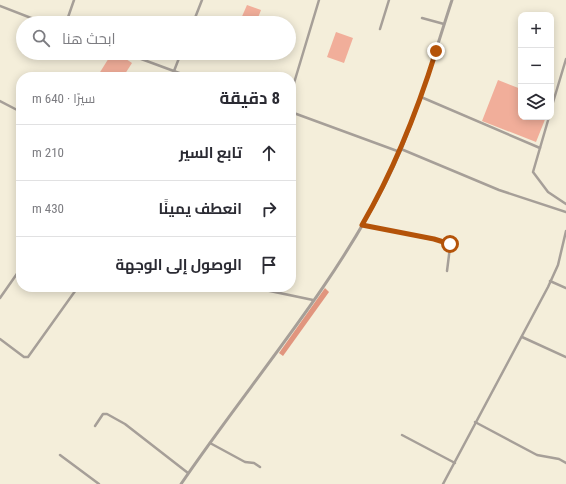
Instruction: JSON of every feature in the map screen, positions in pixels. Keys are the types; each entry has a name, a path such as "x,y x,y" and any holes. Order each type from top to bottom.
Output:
{"street":[{"path":"68,16 74,0"},
{"path":"196,16 202,0"},
{"path":"296,76 319,0"},
{"path":"380,30 389,0"},
{"path":"181,484 336,270 362,225 401,151 421,97 452,0"},
{"path":"0,6 26,16"},
{"path":"422,18 444,24"},
{"path":"554,99 566,59"},
{"path":"145,60 174,71 178,60"},
{"path":"421,97 540,148"},
{"path":"0,102 16,110"},
{"path":"296,114 401,151 499,190 566,212"},
{"path":"548,120 534,169 534,175 548,192 566,204"},
{"path":"362,225 449,243 450,247 447,271"},
{"path":"443,484 522,337 558,265 566,231"},
{"path":"0,298 16,275"},
{"path":"550,281 566,288"},
{"path":"0,339 24,358 28,358 74,292"},
{"path":"275,292 313,300"},
{"path":"522,337 566,357"},
{"path":"95,426 103,414 107,414 125,424 188,473"},
{"path":"475,422 537,455 559,459 566,463"},
{"path":"402,435 455,463"},
{"path":"210,444 245,462 254,463 260,466"},
{"path":"60,455 99,484"}],"shaded area":[{"path":"247,5 261,10 259,16 242,16"},
{"path":"336,32 353,38 344,63 327,57"},
{"path":"108,60 128,60 132,63 126,72 100,72"},
{"path":"498,80 518,88 518,120 545,120 536,142 482,121"},
{"path":"325,288 329,292 283,356 279,353"}],"route":[{"path":"436,51 424,90 401,149 376,202 362,225 434,239 450,244"}]}
